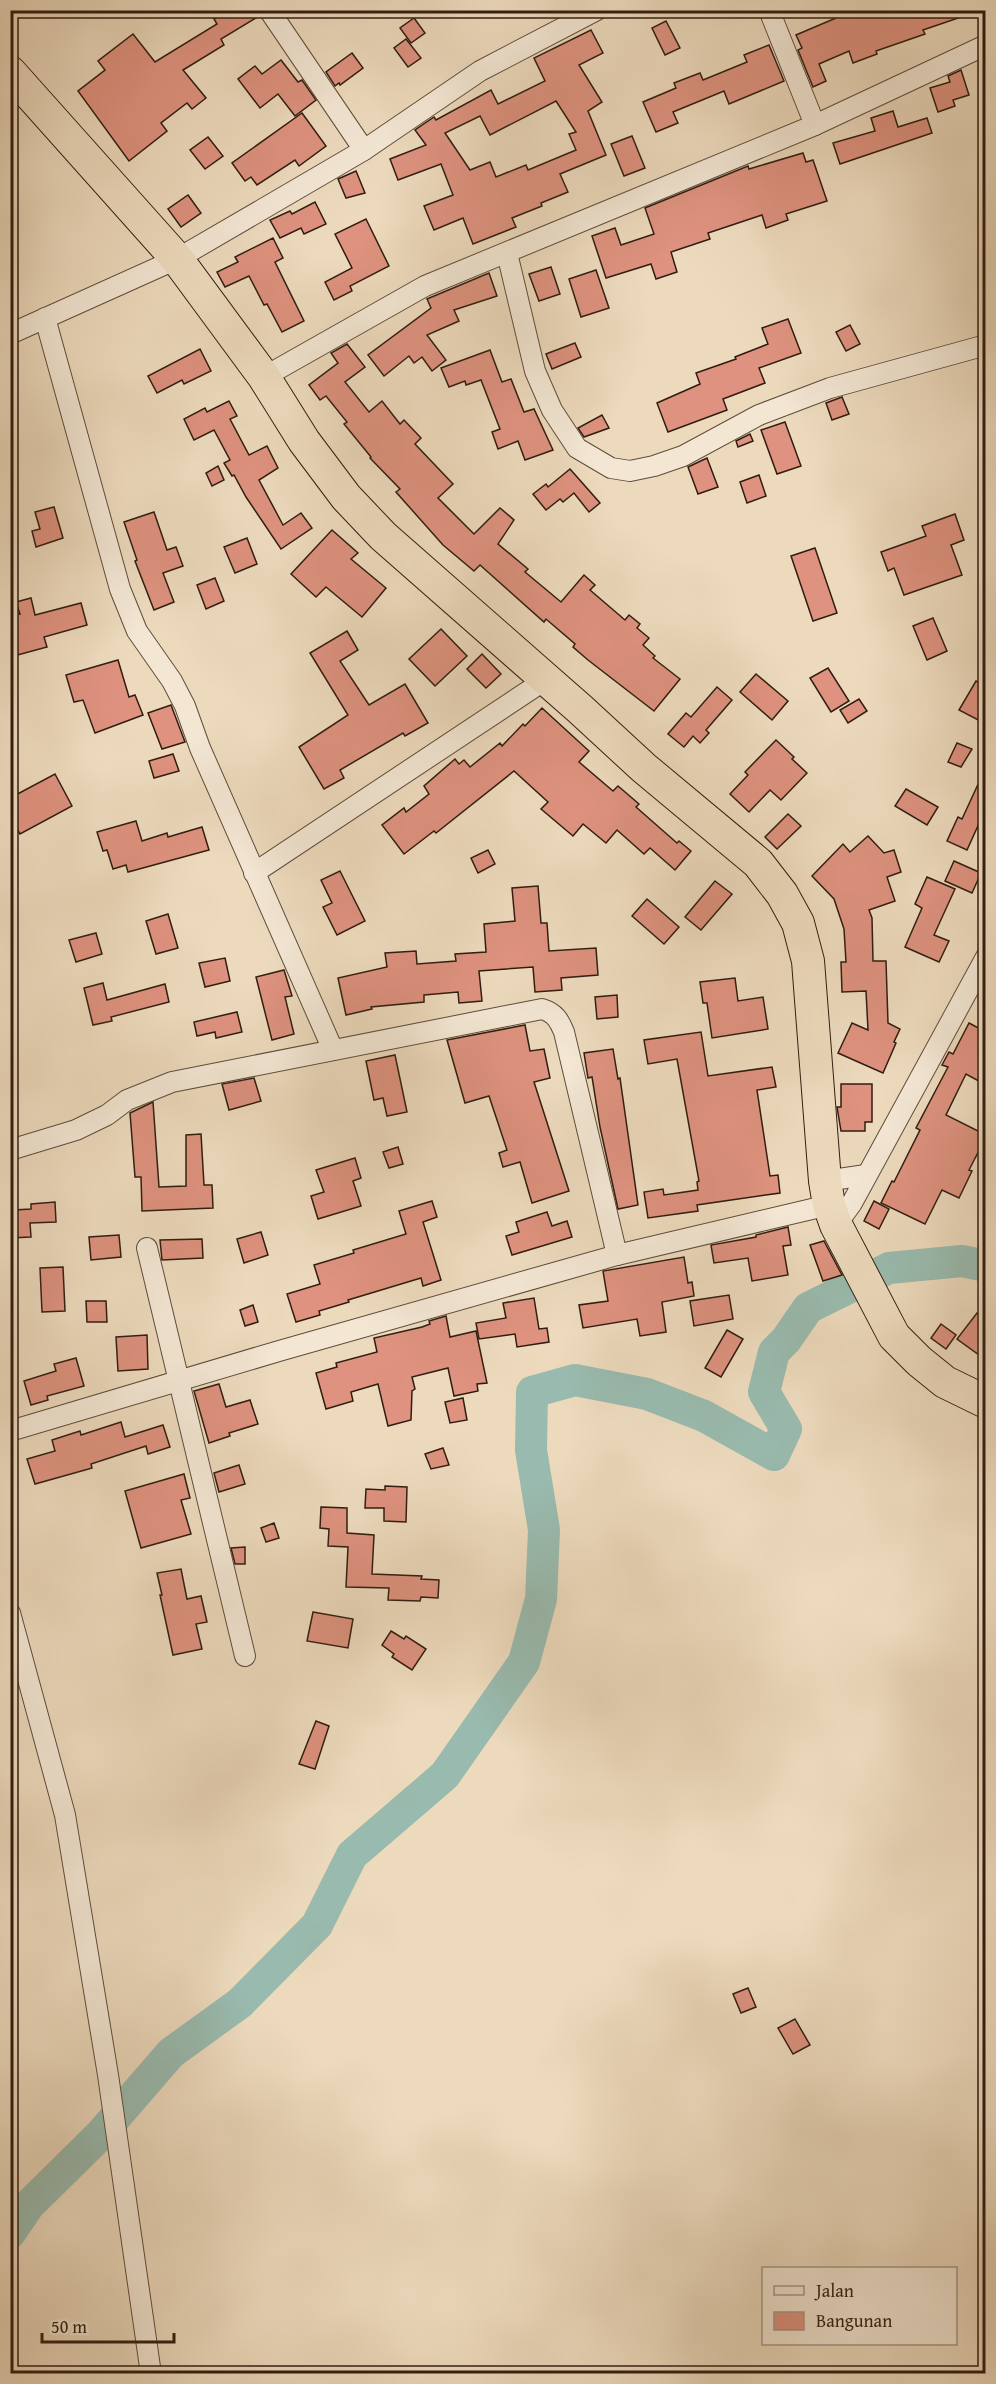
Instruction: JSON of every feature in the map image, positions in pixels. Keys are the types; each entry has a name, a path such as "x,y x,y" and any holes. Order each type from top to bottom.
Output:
{"highway":[{"path":"10,72 177,259 264,377 304,441 345,497 383,536 644,768 758,863 782,894 798,923 808,961 830,1204 857,1268 894,1336 919,1361 945,1382 986,1402"}],"street":[{"path":"268,10 364,150"},
{"path":"10,334 177,259 364,150 480,71 597,10"},
{"path":"769,10 815,125"},
{"path":"264,377 425,286 815,125 986,45"},
{"path":"507,253 535,371 552,411 577,448 611,468 630,471 654,466 683,456 759,416 830,388 986,345"},
{"path":"45,318 120,589 129,612 137,631 172,681 185,705 200,748 333,1050"},
{"path":"254,873 545,680"},
{"path":"10,1431 617,1255 830,1204 852,1203 986,957"},
{"path":"10,1150 76,1130 107,1114 127,1100 172,1082 209,1072 542,1009 551,1012 558,1019 564,1032 617,1255"},
{"path":"830,1204 866,1175"},
{"path":"147,1248 245,1656"},
{"path":"10,1613 65,1815 125,2184 151,2373"}],"building":[{"path":"229,10 257,10 259,16 221,39 224,45 183,70 206,98 192,109 187,103 161,123 167,131 129,161 78,91 105,70 98,61 133,34 155,62 217,24 214,19"},
{"path":"833,10 973,10 973,13 923,30 925,34 876,51 877,54 853,63 849,51 819,64 826,81 813,87 798,50 802,48 796,35 836,18"},
{"path":"414,18 425,33 411,43 400,28"},
{"path":"666,21 680,48 665,55 652,28"},
{"path":"591,30 603,53 579,65 602,102 588,111 606,155 560,174 568,192 512,218 516,227 473,244 463,218 434,230 424,206 453,195 441,164 398,180 390,159 426,145 415,130 434,117 436,120 491,90 498,104 545,81 534,58","holes":["556,101 576,132 569,134 576,150 528,170 526,165 496,177 490,162 470,170 445,133 480,116 490,135"]},
{"path":"406,39 421,58 408,67 394,48"},
{"path":"769,45 784,81 729,104 724,91 673,112 678,123 656,132 643,102 676,88 674,83 700,73 703,80 747,62 744,55"},
{"path":"352,53 363,68 340,85 339,83 335,86 326,72"},
{"path":"281,60 298,82 302,80 316,100 295,116 278,94 260,108 238,79 255,66 262,74"},
{"path":"961,70 969,95 953,100 955,106 938,112 930,88 950,82 948,76"},
{"path":"893,111 898,127 927,118 932,133 840,164 833,143 875,131 871,118"},
{"path":"302,113 326,146 299,166 295,160 257,185 251,177 245,181 232,163"},
{"path":"632,136 645,168 624,176 611,144"},
{"path":"208,137 223,156 205,169 190,150"},
{"path":"803,153 806,162 813,160 827,201 786,214 788,220 766,228 762,215 708,233 710,239 671,252 677,272 656,279 651,264 606,278 592,236 615,228 621,245 654,234 645,208 748,166 749,169"},
{"path":"356,171 365,193 346,198 338,179"},
{"path":"188,195 201,213 181,227 168,209"},
{"path":"315,202 326,224 304,234 301,228 280,238 270,220 290,211 292,214"},
{"path":"366,219 389,266 350,286 352,291 334,300 325,282 352,268 335,234"},
{"path":"273,238 283,258 275,262 304,321 282,332 267,304 264,305 249,276 225,287 217,272 238,262 235,257"},
{"path":"551,267 560,294 539,301 529,274"},
{"path":"596,270 609,308 581,317 569,279"},
{"path":"489,273 497,296 454,310 459,321 427,335 446,360 432,371 422,357 414,363 409,356 384,376 368,355 431,308 427,299"},
{"path":"788,319 801,353 759,368 765,383 723,399 727,410 668,432 657,403 700,384 696,373 736,359 735,357 768,344 762,328"},
{"path":"850,325 860,344 846,351 836,332"},
{"path":"575,343 581,357 552,369 546,354"},
{"path":"347,344 365,367 345,382 369,412 382,401 400,424 404,420 421,438 415,444 453,484 438,498 474,534 500,508 514,520 498,544 528,569 525,572 561,602 584,575 595,585 590,590 625,620 629,615 640,624 637,628 649,638 643,645 655,656 653,658 680,679 654,711 588,660 573,647 575,644 546,619 544,622 480,565 474,571 443,545 396,492 400,489 370,458 344,424 347,422 326,396 320,400 309,385 338,363 331,353"},
{"path":"200,349 211,371 184,384 182,380 157,393 148,376"},
{"path":"490,350 502,382 511,379 524,412 534,409 553,450 525,460 518,441 498,449 492,432 500,429 481,380 466,385 465,381 449,387 441,368"},
{"path":"842,397 849,414 832,420 826,403"},
{"path":"229,401 237,416 230,419 249,455 267,446 278,468 259,480 283,525 301,513 312,528 281,549 224,463 230,460 214,430 194,440 184,419 205,408 207,412"},
{"path":"602,415 609,428 584,437 578,428"},
{"path":"785,422 801,466 777,474 761,430"},
{"path":"750,434 753,441 738,447 736,441"},
{"path":"707,458 718,487 698,494 688,467"},
{"path":"218,466 224,480 212,486 206,473"},
{"path":"570,469 600,503 589,512 574,493 563,502 560,499 546,510 533,494 546,484 548,487"},
{"path":"759,475 766,496 747,503 740,482"},
{"path":"54,507 63,538 36,547 32,531 40,529 35,512"},
{"path":"154,512 167,550 176,547 183,566 163,573 174,602 154,610 135,561 137,560 124,522"},
{"path":"955,514 964,540 951,545 962,575 904,595 894,568 888,571 881,552 926,536 922,526"},
{"path":"332,530 358,553 351,559 386,588 362,617 326,587 316,597 291,574"},
{"path":"247,538 257,564 235,573 224,547"},
{"path":"815,548 837,613 813,621 791,556"},
{"path":"215,578 224,601 206,609 197,585"},
{"path":"31,598 35,615 81,603 87,625 44,637 47,647 10,657 10,615 20,614 16,602"},
{"path":"933,618 947,651 927,660 913,626"},
{"path":"441,629 467,656 435,686 409,659"},
{"path":"347,631 358,650 340,661 369,705 405,684 428,723 405,736 403,733 340,770 344,778 324,789 299,747 348,715 310,653"},
{"path":"482,654 501,674 486,688 467,669"},
{"path":"118,660 129,697 135,695 143,715 95,733 83,700 74,702 66,675"},
{"path":"828,668 849,701 831,712 810,678"},
{"path":"756,674 788,701 772,720 740,692"},
{"path":"976,681 986,686 986,724 959,710"},
{"path":"717,687 732,700 706,730 709,733 700,743 693,736 684,747 668,734 686,713 691,717"},
{"path":"859,699 867,711 848,723 840,710"},
{"path":"171,705 185,742 162,749 148,713"},
{"path":"542,708 589,751 579,762 613,791 618,786 639,804 636,807 677,843 679,841 691,851 675,870 650,848 644,854 617,830 606,843 583,824 573,836 541,809 548,802 514,771 436,833 434,831 404,854 382,825 404,808 406,812 429,794 424,786 455,759 459,764 464,760 470,767 500,743 502,746"},
{"path":"776,740 807,773 781,800 770,790 749,812 730,794 748,775 745,772"},
{"path":"957,743 972,749 961,767 948,762"},
{"path":"173,754 179,771 154,778 149,761"},
{"path":"986,767 986,808 967,850 947,841 958,817 962,819"},
{"path":"55,774 72,806 20,834 10,817 10,798"},
{"path":"906,789 938,807 927,825 895,806"},
{"path":"788,814 801,826 777,849 765,837"},
{"path":"136,821 142,841 167,833 168,837 202,827 209,850 128,872 126,865 113,869 107,850 103,851 97,832"},
{"path":"868,836 884,853 894,850 901,872 887,877 895,901 869,910 872,918 873,961 886,961 888,1023 900,1029 883,1073 838,1053 852,1023 868,1030 866,991 842,992 841,962 846,962 844,929 834,899 812,876 843,844 850,852"},
{"path":"488,850 495,864 478,873 471,858"},
{"path":"954,861 981,873 972,893 945,881"},
{"path":"340,871 365,921 337,935 323,907 332,903 321,880"},
{"path":"927,877 955,889 934,935 949,941 939,962 905,947 922,908 915,904"},
{"path":"715,881 732,894 701,930 685,917"},
{"path":"538,886 541,923 547,923 549,951 596,948 598,975 561,978 562,990 535,992 533,967 479,971 482,1001 459,1003 458,992 424,995 424,1002 371,1007 372,1009 346,1015 338,978 387,967 385,953 416,951 417,964 456,961 455,954 486,952 484,924 515,921 512,888"},
{"path":"647,899 679,927 664,944 632,916"},
{"path":"168,914 178,948 156,954 146,921"},
{"path":"96,933 102,954 76,962 69,940"},
{"path":"225,958 230,981 205,987 199,963"},
{"path":"284,970 292,996 285,997 294,1034 272,1040 256,977"},
{"path":"735,978 738,1001 763,997 768,1029 712,1038 707,1003 703,1003 700,982"},
{"path":"103,983 107,1000 165,984 169,1002 111,1017 112,1021 93,1025 84,988"},
{"path":"617,995 618,1017 597,1019 595,997"},
{"path":"237,1012 242,1032 216,1038 215,1032 197,1036 194,1022"},
{"path":"969,1023 986,1032 986,1085 966,1074 946,1115 986,1137 969,1170 972,1171 959,1198 942,1190 925,1224 881,1203 920,1130 916,1128 948,1067 942,1065 949,1052 953,1054"},
{"path":"525,1025 530,1051 544,1049 550,1078 534,1082 569,1191 532,1203 520,1162 503,1167 499,1153 507,1150 489,1096 465,1103 447,1040"},
{"path":"701,1032 708,1076 772,1067 776,1087 757,1090 770,1176 778,1175 780,1193 697,1205 698,1211 648,1218 644,1192 663,1189 664,1195 698,1190 697,1182 699,1181 677,1059 648,1064 644,1040"},
{"path":"613,1049 618,1079 620,1078 638,1205 618,1209 600,1127 592,1077 588,1078 584,1053"},
{"path":"395,1055 407,1112 387,1116 383,1098 374,1100 366,1061"},
{"path":"254,1078 261,1101 229,1110 222,1084"},
{"path":"841,1084 872,1084 872,1122 865,1122 865,1131 841,1131 837,1107 841,1107"},
{"path":"153,1102 159,1187 186,1186 186,1135 201,1134 204,1185 212,1185 213,1208 142,1211 141,1177 135,1177 130,1113"},
{"path":"398,1147 403,1164 389,1168 383,1152"},
{"path":"355,1158 361,1178 353,1181 361,1206 318,1219 311,1196 324,1192 316,1170"},
{"path":"432,1201 437,1217 423,1222 441,1280 423,1286 421,1278 348,1300 349,1302 319,1311 320,1315 296,1322 287,1294 320,1284 314,1265 406,1234 399,1211"},
{"path":"874,1201 889,1209 879,1229 864,1221"},
{"path":"55,1202 56,1222 30,1223 31,1237 10,1238 10,1219 14,1219 14,1210 31,1209 31,1204"},
{"path":"547,1212 552,1226 567,1221 572,1237 512,1255 506,1236 519,1232 516,1222"},
{"path":"788,1227 791,1245 783,1246 788,1275 752,1281 748,1258 714,1263 711,1245 756,1237 756,1235"},
{"path":"261,1232 268,1255 244,1263 237,1239"},
{"path":"119,1235 121,1257 91,1260 89,1237"},
{"path":"202,1239 203,1258 162,1260 160,1240"},
{"path":"824,1241 842,1275 823,1281 810,1245"},
{"path":"684,1257 688,1283 692,1282 694,1296 662,1302 666,1332 640,1336 637,1319 583,1328 579,1305 608,1301 603,1271"},
{"path":"63,1267 65,1311 42,1312 40,1268"},
{"path":"729,1295 733,1319 694,1326 690,1301"},
{"path":"534,1298 539,1329 547,1328 549,1342 517,1347 515,1334 479,1339 476,1323 506,1318 503,1303"},
{"path":"86,1301 106,1301 107,1322 87,1322"},
{"path":"253,1305 258,1322 245,1326 240,1310"},
{"path":"977,1313 986,1319 986,1360 957,1339"},
{"path":"446,1316 450,1337 476,1331 487,1383 477,1384 478,1391 454,1396 448,1368 412,1377 415,1389 412,1391 411,1420 388,1426 378,1384 351,1392 353,1401 326,1409 316,1373 337,1367 336,1363 377,1352 374,1338 422,1327 430,1324 429,1321"},
{"path":"941,1324 956,1335 946,1349 931,1338"},
{"path":"727,1330 743,1339 721,1377 705,1368"},
{"path":"147,1335 148,1369 118,1371 116,1337"},
{"path":"76,1358 84,1386 47,1396 48,1400 31,1405 24,1381 56,1371 54,1364"},
{"path":"219,1384 226,1407 250,1400 258,1424 229,1433 230,1436 209,1443 194,1391"},
{"path":"463,1398 467,1420 450,1423 445,1402"},
{"path":"121,1422 125,1437 163,1425 170,1447 148,1454 146,1446 91,1464 92,1468 35,1484 27,1459 55,1451 52,1440 80,1431 81,1435"},
{"path":"443,1448 449,1465 431,1469 425,1454"},
{"path":"239,1465 245,1484 219,1492 214,1473"},
{"path":"184,1474 190,1498 181,1500 191,1534 141,1548 125,1491"},
{"path":"385,1486 407,1487 406,1522 384,1521 384,1508 365,1508 366,1489 385,1490"},
{"path":"321,1507 347,1508 347,1533 374,1535 372,1574 422,1576 421,1579 439,1580 438,1598 421,1597 420,1601 388,1600 389,1588 346,1587 348,1547 328,1546 329,1529 320,1528"},
{"path":"274,1523 279,1538 266,1542 261,1528"},
{"path":"245,1547 245,1564 235,1564 231,1548"},
{"path":"181,1569 187,1599 201,1596 207,1622 196,1624 202,1649 173,1655 157,1573"},
{"path":"313,1612 353,1619 348,1648 307,1641"},
{"path":"391,1631 404,1639 406,1636 426,1649 412,1670 392,1657 394,1654 382,1645"},
{"path":"316,1721 329,1726 315,1769 299,1764"},
{"path":"748,1988 756,2007 741,2013 733,1994"},
{"path":"795,2019 810,2045 793,2054 778,2028"}],"waterway":[{"path":"10,2233 29,2205 100,2135 171,2053 240,2003 317,1925 352,1855 445,1775 524,1662 541,1599 544,1530 531,1450 532,1392 575,1380 647,1394 704,1416 774,1455 786,1429 764,1392 774,1352 786,1340 808,1308 889,1268 962,1261 986,1266"}]}
